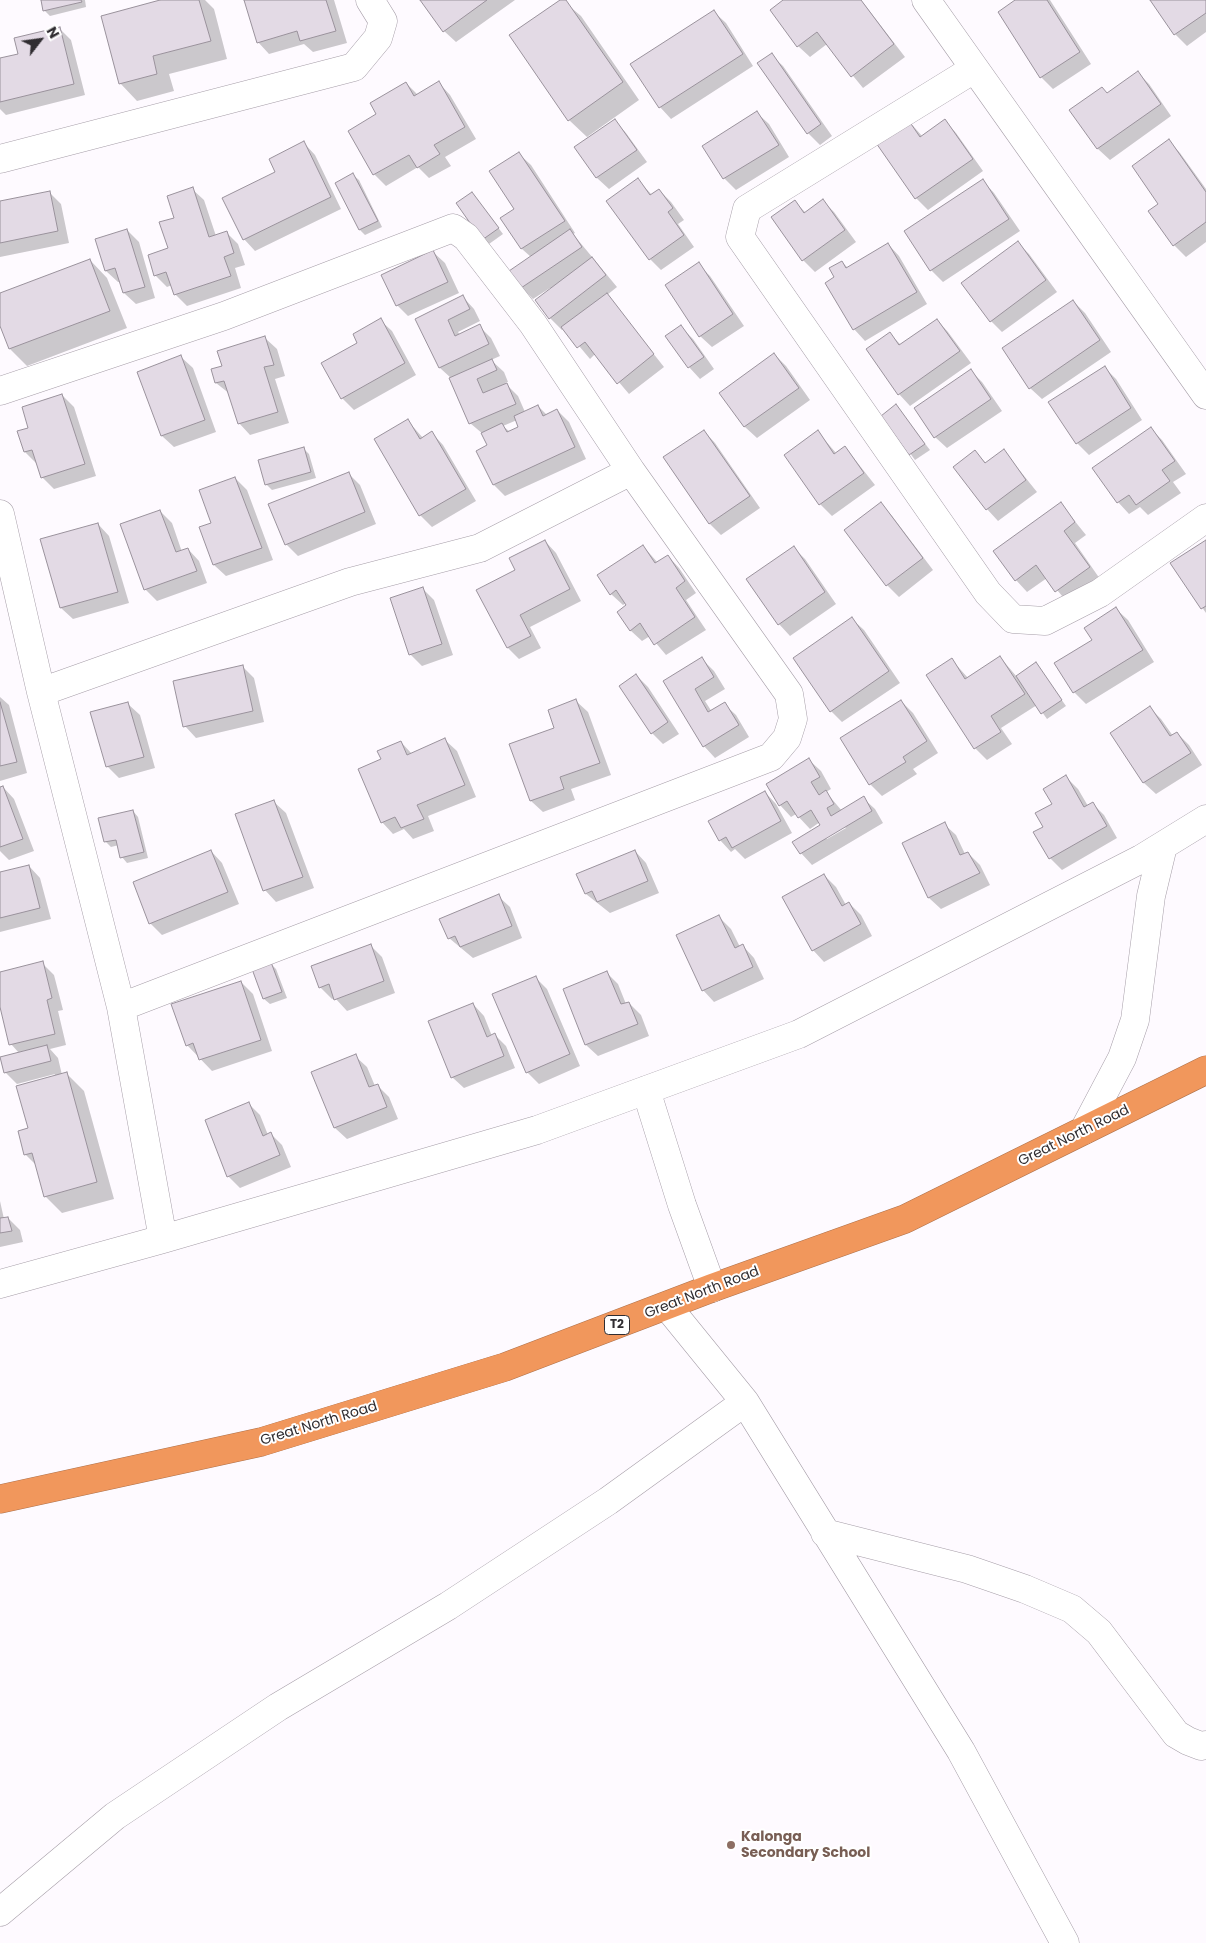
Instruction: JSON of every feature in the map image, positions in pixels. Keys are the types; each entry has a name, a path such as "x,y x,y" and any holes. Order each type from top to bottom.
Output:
{"highway":[{"name":"Great North Road","path":"0,1499 261,1442 505,1367 712,1288 905,1219 1206,1070"}],"street":[{"path":"0,159 354,67 378,38 383,21 370,0"},
{"path":"926,0 1206,395"},
{"path":"974,69 747,209 740,237 988,593 1013,619 1045,621 1100,593 1206,518"},
{"path":"0,391 224,316 453,228 466,237 533,324 632,471 789,694 793,719 787,738 771,757 121,1007"},
{"path":"41,692 350,582 480,548 632,471"},
{"path":"0,514 41,692 121,1007 163,1240"},
{"path":"0,1284 163,1240 537,1130 799,1034 1142,859 1206,819"},
{"path":"1084,1130 1122,1058 1135,1020 1151,896 1163,846"},
{"path":"646,1090 682,1204 712,1288"},
{"path":"667,1306 744,1402 960,1751 1066,1943"},
{"path":"0,1912 115,1816 278,1707 448,1606 592,1512 744,1402"},
{"path":"825,1533 967,1568 1025,1588 1072,1609 1099,1632 1176,1734 1188,1741 1206,1745"}],"building":[{"path":"41,0 81,0 82,2 43,11"},
{"path":"160,0 199,0 211,41 153,56 157,74 119,84 101,16"},
{"path":"244,0 326,0 336,31 300,41 297,31 257,43"},
{"path":"420,0 487,0 443,32"},
{"path":"560,0 566,0 623,82 568,121 509,35"},
{"path":"783,0 861,0 894,44 851,77 817,32 797,47 770,10"},
{"path":"1015,0 1047,0 1080,52 1040,78 998,12"},
{"path":"1150,0 1206,0 1206,13 1174,35"},
{"path":"714,10 743,54 659,108 630,64"},
{"path":"60,27 74,84 0,102 0,58 18,54 14,38"},
{"path":"772,53 821,124 807,134 757,63"},
{"path":"1138,71 1161,104 1097,149 1069,110 1102,87 1107,93"},
{"path":"439,81 465,127 434,145 440,154 417,168 409,155 373,175 348,131 376,114 370,103 406,82 414,96"},
{"path":"757,111 779,145 723,179 702,146"},
{"path":"907,118 920,137 945,119 973,159 915,199 874,140"},
{"path":"615,119 637,150 596,178 574,147"},
{"path":"1169,139 1206,192 1206,222 1173,246 1148,211 1158,204 1132,166"},
{"path":"304,141 331,197 243,240 222,198 275,172 269,159"},
{"path":"519,152 565,221 521,249 500,218 514,209 489,171"},
{"path":"353,173 378,221 359,230 335,183"},
{"path":"638,178 650,195 659,189 673,208 668,212 684,235 649,260 606,201"},
{"path":"983,179 1009,219 930,271 904,231"},
{"path":"193,187 209,237 227,231 234,253 224,257 231,276 174,295 166,272 154,276 148,255 168,248 159,222 174,218 167,196"},
{"path":"50,191 58,231 0,243 0,201"},
{"path":"472,192 499,228 482,240 456,203"},
{"path":"823,199 845,230 802,261 771,217 795,200 804,213"},
{"path":"127,229 145,287 123,293 115,268 105,271 95,239"},
{"path":"570,229 582,247 521,288 509,271"},
{"path":"1018,241 1046,280 990,322 961,283"},
{"path":"888,243 917,292 853,330 825,283 834,277 829,268 842,261 846,268"},
{"path":"433,250 448,282 396,306 381,275"},
{"path":"592,257 606,275 549,319 535,300"},
{"path":"90,259 110,311 9,349 0,326 0,293"},
{"path":"699,262 733,314 699,337 665,285"},
{"path":"607,293 654,354 617,384 585,342 577,348 561,327"},
{"path":"463,295 470,309 448,320 455,336 480,324 489,344 439,368 415,319"},
{"path":"1073,300 1100,340 1029,389 1002,348"},
{"path":"381,318 405,363 341,399 321,363 357,343 353,334"},
{"path":"937,319 960,351 898,395 866,349 890,332 899,345"},
{"path":"681,325 704,357 688,368 665,336"},
{"path":"265,336 274,365 264,367 278,412 238,424 224,381 215,383 211,369 222,366 217,351"},
{"path":"774,353 799,388 744,427 719,393"},
{"path":"181,355 205,420 161,436 137,372"},
{"path":"492,359 497,370 477,379 483,393 507,383 516,404 469,424 449,378"},
{"path":"1105,366 1131,408 1076,444 1048,402"},
{"path":"971,369 991,399 934,438 914,408"},
{"path":"62,394 85,464 41,478 32,450 24,452 17,431 28,428 22,407"},
{"path":"896,404 925,444 909,455 881,416"},
{"path":"538,405 543,416 557,409 575,447 493,485 476,451 487,445 481,433 502,423 507,432 518,427 514,416"},
{"path":"408,419 420,439 432,431 466,489 419,516 374,439"},
{"path":"1151,427 1175,461 1162,470 1170,481 1136,505 1129,495 1117,503 1092,468"},
{"path":"704,430 750,496 709,524 663,457"},
{"path":"818,430 834,454 845,446 864,473 819,505 784,455"},
{"path":"304,447 311,472 265,485 258,460"},
{"path":"1004,449 1026,480 986,510 953,467 975,450 985,463"},
{"path":"349,472 365,512 285,545 268,504"},
{"path":"235,477 262,548 213,565 199,527 211,523 199,490"},
{"path":"881,502 923,558 886,586 844,530"},
{"path":"1061,502 1075,522 1064,531 1090,567 1055,592 1036,565 1015,581 993,551"},
{"path":"160,510 176,552 188,548 197,571 144,590 120,524"},
{"path":"98,523 118,592 60,608 40,539"},
{"path":"545,540 570,589 520,615 531,636 507,648 476,590 515,570 509,558"},
{"path":"1206,540 1206,606 1201,609 1170,563"},
{"path":"643,545 655,563 668,555 685,581 676,588 695,617 654,645 640,623 630,631 617,612 626,605 616,590 610,595 597,575"},
{"path":"794,546 825,592 778,625 746,579"},
{"path":"423,587 442,644 409,655 390,598"},
{"path":"1116,607 1143,650 1073,693 1054,663 1092,640 1084,628"},
{"path":"852,617 889,671 830,712 793,658"},
{"path":"1000,656 1025,694 991,716 1001,732 974,749 926,675 952,658 965,679"},
{"path":"702,657 714,677 695,689 708,712 725,702 739,725 703,747 663,681"},
{"path":"1036,662 1062,700 1041,714 1016,676"},
{"path":"243,665 253,711 183,727 173,681"},
{"path":"636,674 668,722 651,734 619,686"},
{"path":"576,699 600,763 560,777 564,789 530,801 509,744 554,728 548,710"},
{"path":"901,700 927,741 903,757 906,762 869,785 840,738"},
{"path":"0,702 17,762 0,766"},
{"path":"128,702 144,757 106,767 90,712"},
{"path":"1150,706 1170,736 1177,732 1191,753 1143,783 1110,733"},
{"path":"445,738 465,785 417,805 424,819 401,828 395,817 381,823 358,769 381,759 377,751 401,741 407,755"},
{"path":"809,758 820,777 811,782 819,795 826,790 834,804 827,808 831,816 864,796 872,811 800,854 792,842 820,825 811,810 798,818 787,801 779,806 766,784"},
{"path":"1066,775 1084,807 1093,802 1107,826 1049,859 1033,832 1043,827 1035,813 1052,804 1043,789"},
{"path":"3,786 23,839 0,847 0,787"},
{"path":"765,791 781,821 732,848 726,837 719,841 708,821"},
{"path":"274,800 303,877 263,891 235,814"},
{"path":"133,810 144,852 120,858 116,840 104,842 98,818"},
{"path":"945,822 960,855 968,852 980,873 928,898 902,843"},
{"path":"211,850 228,892 149,924 133,882"},
{"path":"635,850 648,881 597,902 592,891 585,894 576,874"},
{"path":"29,865 40,908 0,918 0,872"},
{"path":"824,874 842,906 849,902 861,924 812,951 782,897"},
{"path":"499,894 512,926 460,947 455,936 448,939 439,919"},
{"path":"719,915 735,948 743,944 753,967 702,991 676,935"},
{"path":"371,944 384,981 334,1000 329,984 319,988 311,966"},
{"path":"43,961 52,998 47,1000 55,1034 9,1045 0,1007 0,972"},
{"path":"271,962 282,992 263,999 252,969"},
{"path":"607,971 621,1004 629,1002 638,1024 585,1045 563,989"},
{"path":"536,976 570,1054 526,1073 492,994"},
{"path":"241,981 261,1040 199,1060 193,1043 186,1046 171,1004"},
{"path":"473,1003 487,1037 495,1033 504,1056 451,1078 428,1021"},
{"path":"47,1045 51,1061 4,1073 0,1057"},
{"path":"356,1054 369,1087 378,1084 387,1107 334,1128 311,1072"},
{"path":"67,1072 97,1182 44,1197 32,1153 24,1155 18,1131 28,1128 16,1086"},
{"path":"249,1102 263,1136 271,1132 280,1155 227,1177 205,1120"},
{"path":"8,1217 12,1231 0,1233 0,1218"}],"place":[{"name":"Kalonga Secondary School","path":"731,1845"}]}
